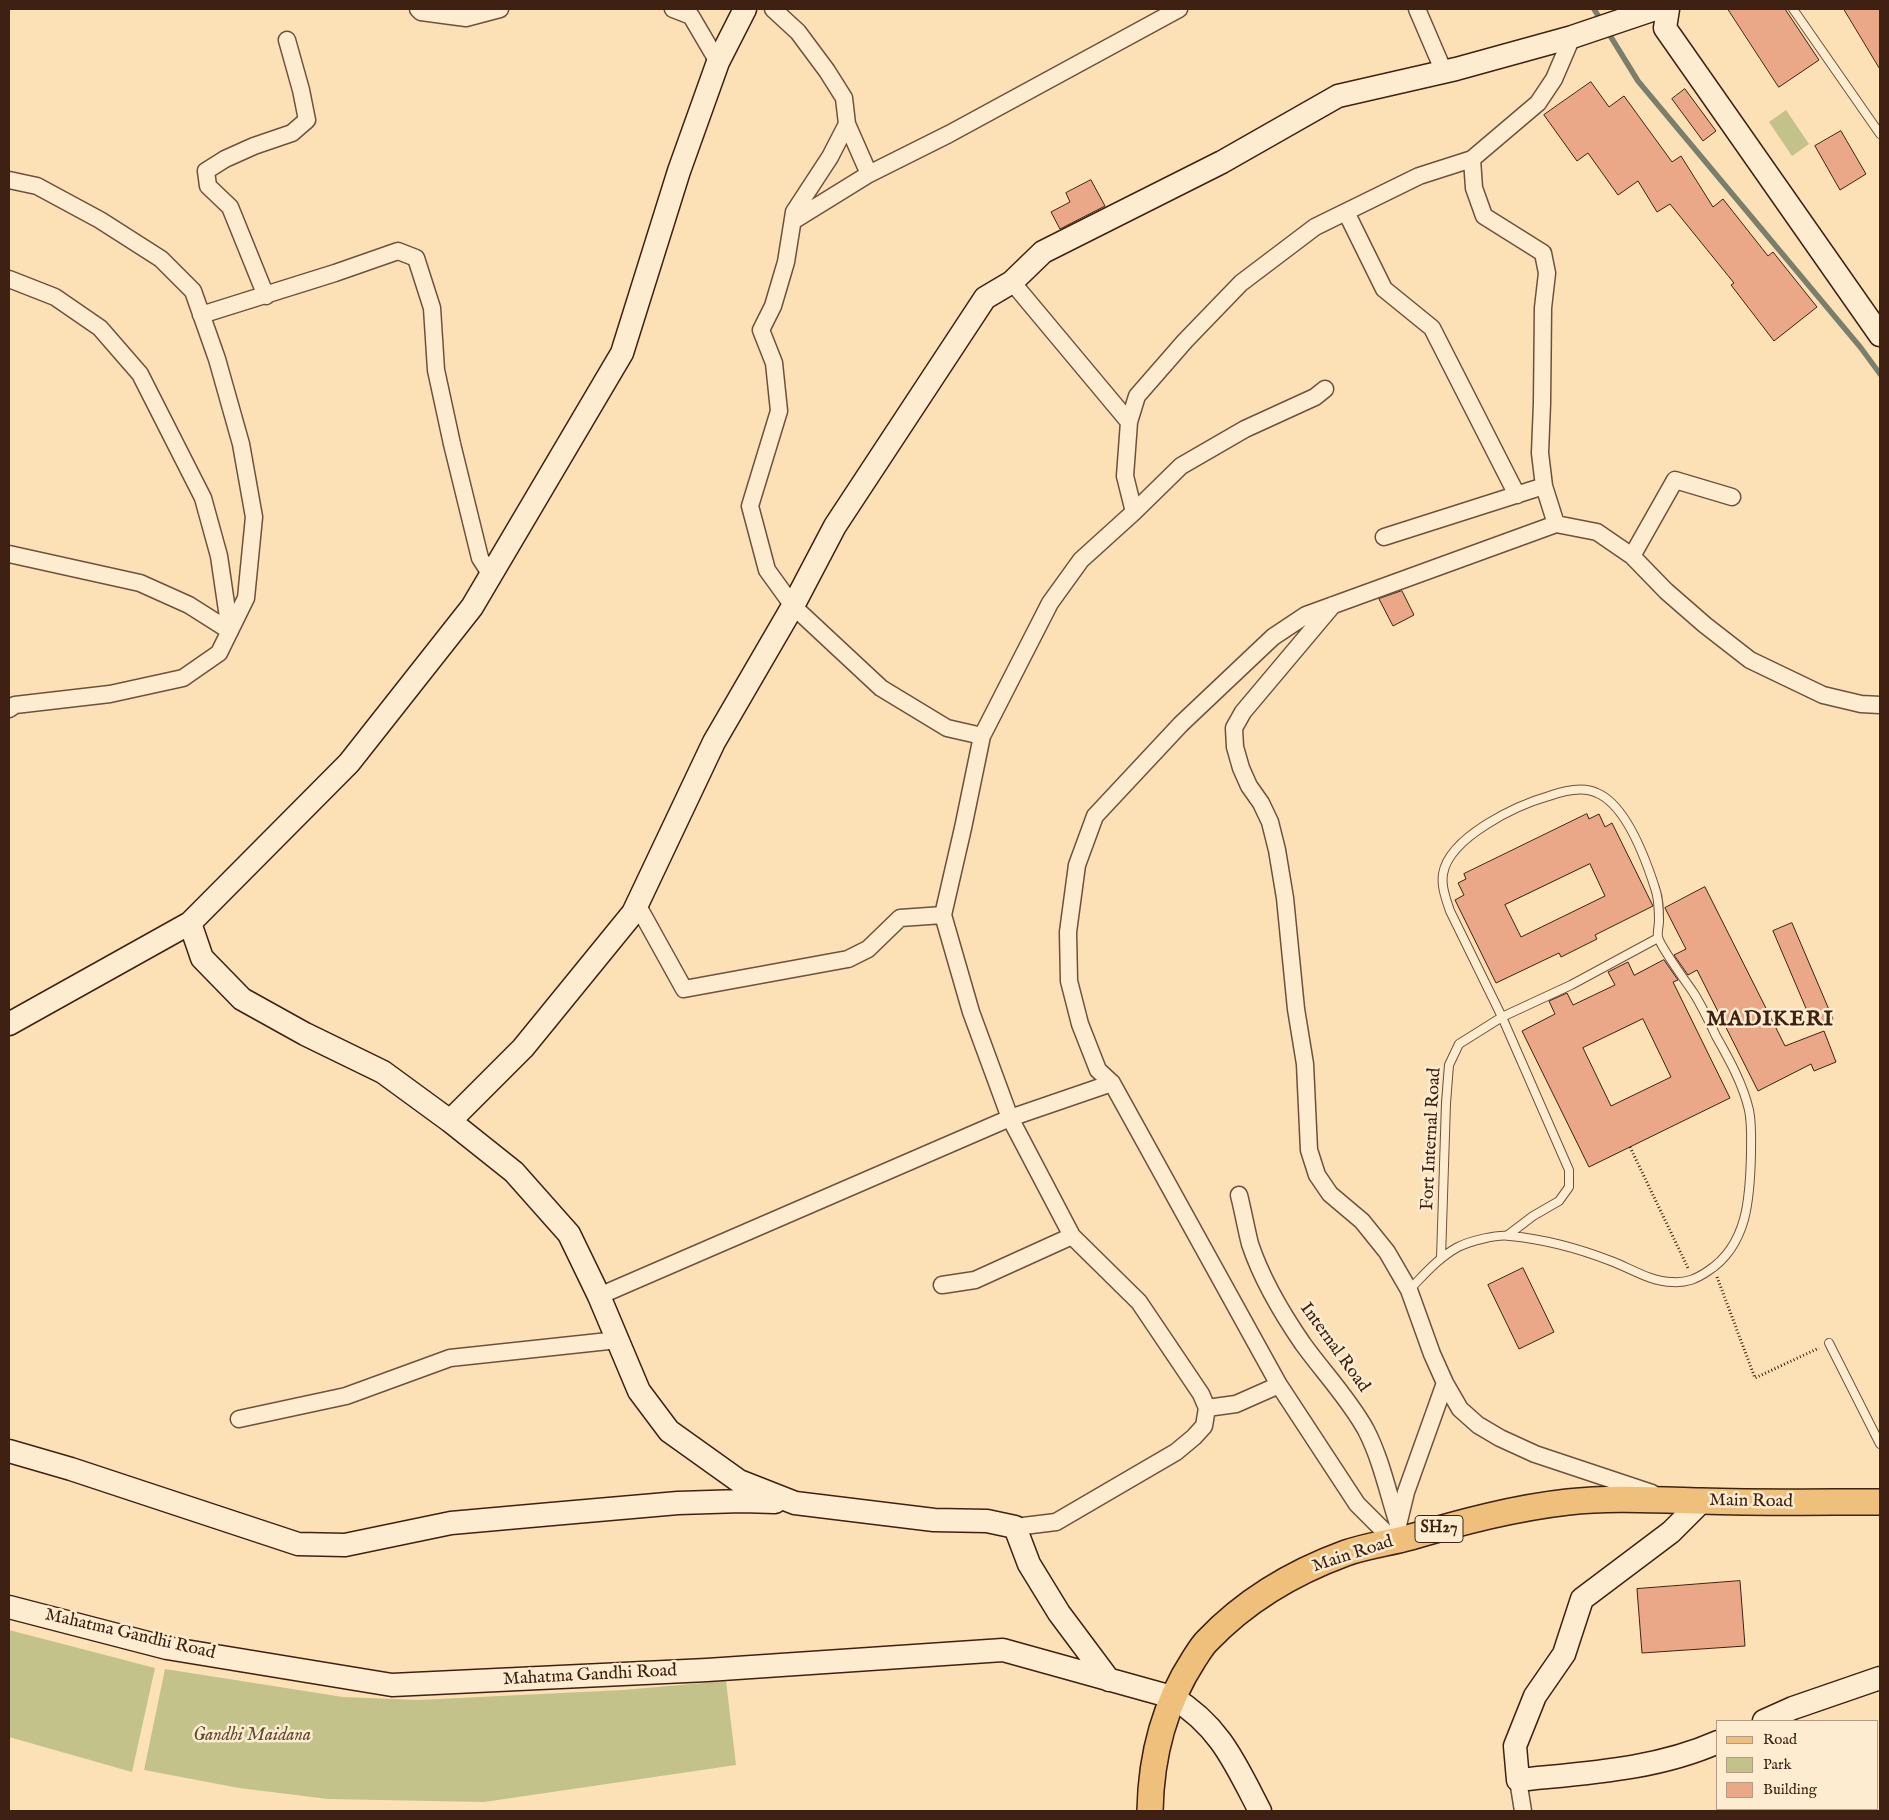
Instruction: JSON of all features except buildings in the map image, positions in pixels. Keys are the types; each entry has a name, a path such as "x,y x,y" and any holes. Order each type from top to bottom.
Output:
{"main road":[{"name":"Main Road","path":"1150,1811 1151,1782 1160,1736 1172,1697 1186,1672 1206,1642 1239,1612 1277,1586 1307,1569 1396,1533 1567,1502 1618,1499 1880,1502"}],"street":[{"path":"418,9 421,12 466,18 500,9"},
{"path":"673,9 691,16 718,62"},
{"path":"9,1024 190,923 349,763 472,607 622,353 679,171 718,62 745,9"},
{"path":"773,9 798,32 828,71 844,98 847,124 869,174"},
{"path":"793,221 869,174 949,134 1179,9"},
{"path":"1417,9 1444,72"},
{"path":"450,1121 523,1048 638,906 714,742 793,606 835,526 985,298 1012,282 1043,252 1222,162 1338,96 1444,72 1572,37 1655,9"},
{"path":"1668,9 1665,28 1880,335"},
{"path":"1134,512 1125,476 1129,422 1137,396 1185,341 1242,283 1315,227 1419,176 1472,159 1538,103 1554,79 1572,37"},
{"path":"266,296 230,208 208,186 206,170 247,149 292,133 307,120 287,40"},
{"path":"847,124 830,157 794,212 786,262 772,306 761,330 774,363 779,411 750,506 767,570 793,606 881,688 947,728 982,736"},
{"path":"1472,159 1474,188 1484,216 1543,254 1547,273 1543,308 1540,452 1544,486 1556,524"},
{"path":"9,180 37,186 100,220 161,260 193,291 217,359 241,444 254,517 246,598 219,653 183,678 110,694 15,705 9,709"},
{"path":"1346,212 1384,290 1432,328 1517,495"},
{"path":"201,315 266,296 398,251 416,258 432,308 436,370 452,444 480,558 491,575"},
{"path":"9,279 55,297 100,328 140,374 204,498 219,556 230,631"},
{"path":"1012,282 1129,422"},
{"path":"9,1450 298,1544 345,1545 451,1524 678,1503 742,1500 795,1503 934,1520 987,1521 1015,1527 1056,1522 1176,1452 1204,1426 1207,1408 1201,1394 1139,1302 1072,1236 1010,1118 971,1012 942,915 964,828 982,736 1050,604 1081,560 1134,512 1180,466 1244,429 1315,397 1325,389"},
{"path":"1632,556 1676,480 1732,497"},
{"path":"1384,538 1544,486"},
{"path":"1445,1383 1406,1492 1396,1533 1357,1504 1279,1385 1112,1083 1098,1070 1080,1024 1069,981 1068,932 1077,865 1095,816 1181,724 1274,636 1306,615 1556,524 1597,532 1632,556 1666,591 1705,625 1750,660 1822,695 1861,704 1880,705"},
{"path":"9,554 140,583 189,605 230,631"},
{"path":"1333,605 1243,712 1234,728 1235,747 1241,768 1270,822 1277,850 1285,898 1296,1009 1305,1064 1308,1131 1312,1165 1322,1184 1330,1194 1362,1221 1387,1252 1409,1290 1432,1354 1445,1383 1460,1408 1478,1425 1500,1438 1535,1454 1674,1500"},
{"path":"638,906 684,990 848,959 868,949 900,918 942,915"},
{"path":"190,923 202,958 242,998 305,1034 382,1072 450,1121 514,1172 569,1234 599,1296 639,1391 669,1431 739,1481 795,1503"},
{"path":"599,1296 1010,1118 1112,1083"},
{"name":"Internal Road","path":"1239,1195 1251,1245 1265,1278 1294,1331 1352,1408 1366,1432 1376,1455 1396,1533"},
{"path":"942,1285 976,1280 1072,1236"},
{"path":"240,1419 346,1396 450,1358 618,1340"},
{"path":"1207,1408 1236,1404 1279,1385"},
{"path":"1523,1811 1515,1746 1536,1696 1564,1654 1582,1599 1671,1532 1702,1501"},
{"path":"1015,1527 1029,1564 1059,1613 1109,1680"},
{"name":"Mahatma Gandhi Road","path":"9,1607 167,1648 392,1684 707,1670 1003,1650 1172,1697 1191,1708 1210,1726 1232,1757 1260,1811"},
{"path":"1766,1720 1793,1708 1880,1678"},
{"path":"1518,1780 1626,1768 1695,1752 1716,1743"}],"lane":[{"path":"1794,9 1880,134"},
{"path":"1409,1290 1441,1258 1461,1245 1508,1235 1588,1252 1650,1277 1671,1282 1694,1280 1714,1268 1730,1251 1741,1231 1749,1199 1751,1144 1750,1115 1746,1096 1697,998 1658,938 1658,896 1651,874 1623,818 1610,800 1595,791 1580,790 1556,793 1530,802 1494,821 1465,841 1449,858 1443,874 1444,894 1450,911 1502,1016 1569,1170 1569,1187 1558,1201 1533,1216 1508,1235"},
{"name":"Fort Internal Road","path":"1441,1258 1449,1065 1459,1044 1502,1016 1571,985 1658,938"},
{"path":"1829,1343 1880,1444"}],"path":[{"path":"1630,1147 1694,1280"},
{"path":"1714,1268 1755,1378 1829,1343"}],"green space":[{"path":"1786,110 1809,144 1792,156 1769,122"},
{"path":"9,1630 155,1668 132,1772 9,1737"},
{"name":"Gandhi Maidana","path":"165,1669 343,1697 418,1700 623,1690 726,1681 736,1765 484,1802 328,1799 239,1788 144,1770"}],"waterway":[{"path":"1594,9 1602,22"},
{"path":"1606,29 1638,81 1861,348 1880,374"}],"district":[{"name":"MADIKERI","path":"1770,1020"}]}
